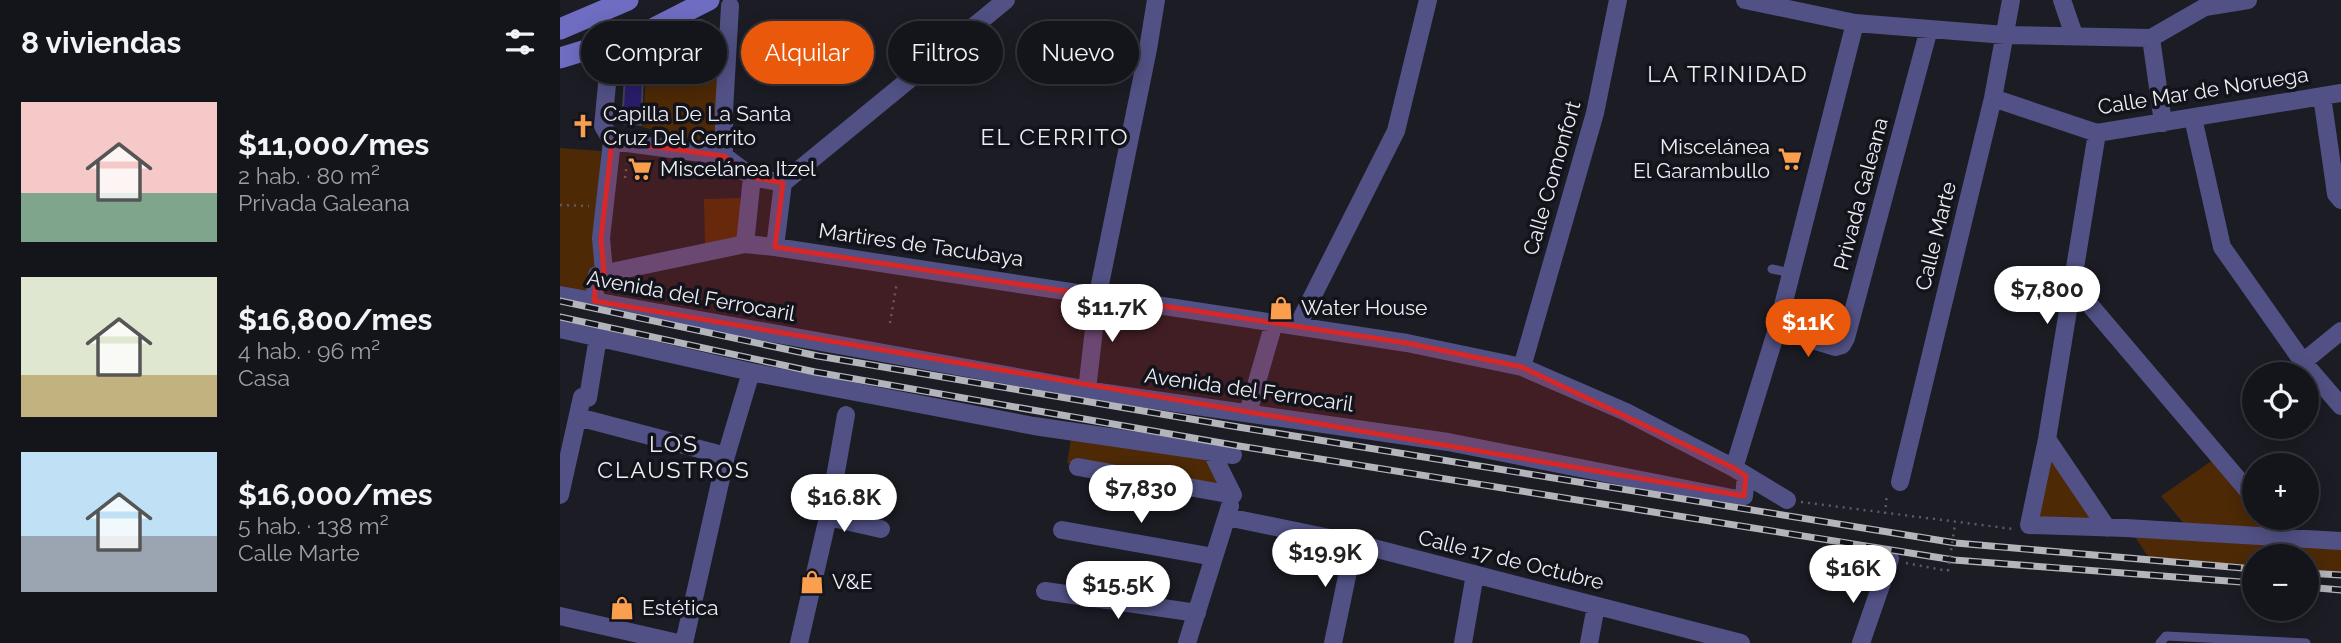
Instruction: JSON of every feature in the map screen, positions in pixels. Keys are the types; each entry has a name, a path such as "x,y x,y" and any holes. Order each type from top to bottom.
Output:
{"main road":[{"path":"562,26 628,0"},
{"path":"636,0 633,8 637,21"},
{"path":"687,21 713,9"},
{"path":"560,58 581,52"}],"street":[{"path":"775,247 783,183 1006,0"},
{"path":"1087,390 1098,294 1156,0"},
{"path":"1298,325 1396,131 1427,0"},
{"name":"Calle Comonfort","path":"1522,367 1595,113 1618,0"},
{"path":"1745,0 1855,23 2004,35 2151,38 2205,8 2248,0"},
{"name":"Calle Marte","path":"1900,482 1993,99 2011,0"},
{"path":"2062,0 2074,36"},
{"path":"696,21 713,9 724,111 724,156"},
{"path":"1740,472 1855,23"},
{"name":"Privada Galeana","path":"1777,329 1835,347 1842,345 1846,338 1929,29"},
{"path":"2151,38 2163,123"},
{"path":"594,301 597,275 604,273 601,238 606,146 603,126 607,84"},
{"name":"Calle Mar de Noruega","path":"1993,99 2097,133 2341,93"},
{"path":"2322,96 2336,194 2341,200"},
{"path":"2193,117 2222,247 2303,362 2341,331"},
{"path":"2097,133 2047,439 2029,525 2341,541"},
{"path":"606,146 724,156 752,177 783,183"},
{"path":"745,244 752,177"},
{"name":"Martires de Tacubaya","path":"604,273 745,244 1098,294 1407,343 1522,367 1626,412 1787,500"},
{"path":"2073,285 2242,484"},
{"name":"Avenida del Ferrocaril","path":"560,295 1087,390 1448,442 1737,499 1744,496 1740,472"},
{"path":"1248,413 1274,323"},
{"path":"560,329 751,372 1034,426 1233,454"},
{"path":"560,495 582,397 576,396 593,336"},
{"path":"560,616 677,643 751,372"},
{"path":"2319,381 2341,406"},
{"path":"799,643 828,517 846,415"},
{"path":"578,417 726,456"},
{"path":"2047,439 2107,528"},
{"path":"1187,643 1233,495 1211,451"},
{"path":"1078,467 1233,495"},
{"path":"828,517 881,529"},
{"name":"Calle 17 de Octubre","path":"1227,517 1354,543 1729,641"},
{"path":"1062,530 1214,557"},
{"path":"2281,530 2288,538"},
{"path":"1334,643 1354,543"},
{"path":"1861,643 1895,560"},
{"path":"1463,643 1475,574"},
{"path":"1045,591 1197,613"},
{"path":"1589,643 1596,606"}],"lane":[{"path":"1772,269 1791,273"},
{"path":"2160,643 2166,636 2306,643"}],"path":[{"path":"560,205 589,206"},
{"path":"890,323 901,265"},
{"path":"1885,514 1887,497"},
{"path":"1787,500 2011,530 2029,525"},
{"path":"1895,560 1948,571 1955,524"}],"highlighted area":[{"path":"612,141 724,156 752,177 783,183 775,247 1407,343 1522,367 1734,468 1746,476 1744,496 620,307 594,301 597,275 604,273 601,238"}],"shaded area":[{"path":"646,84 720,84 718,145 642,127"},
{"path":"560,148 601,151 597,269 589,295 560,288"},
{"path":"740,198 741,244 705,245 704,199"},
{"path":"1072,433 1204,456 1225,489 1067,463"},
{"path":"2049,442 2106,528 2031,524"},
{"path":"2213,460 2242,496 2242,530 2269,530 2275,537 2341,541 2341,575 2319,574 2319,544 2242,544 2242,568 2151,561 2129,528 2190,531 2161,496"}],"building":[{"path":"624,84 643,84 641,125 622,123"}],"railway":[{"path":"560,301 818,356 1956,543 2242,568"},
{"path":"560,317 815,372 1239,446 1954,560 2242,582"},
{"path":"2319,574 2341,575"},
{"path":"2319,588 2341,590"}],"place":[{"name":"Capilla De La Santa Cruz Del Cerrito","path":"583,126"},
{"name":"Miscelánea El Garambullo","path":"1790,159"},
{"name":"Miscelánea Itzel","path":"640,169"},
{"name":"Water House","path":"1281,308"},
{"name":"V&E","path":"812,582"},
{"name":"Estética","path":"622,608"}],"district":[{"name":"LA TRINIDAD","path":"1728,74"},
{"name":"EL CERRITO","path":"1055,137"},
{"name":"LOS CLAUSTROS","path":"674,457"}]}
